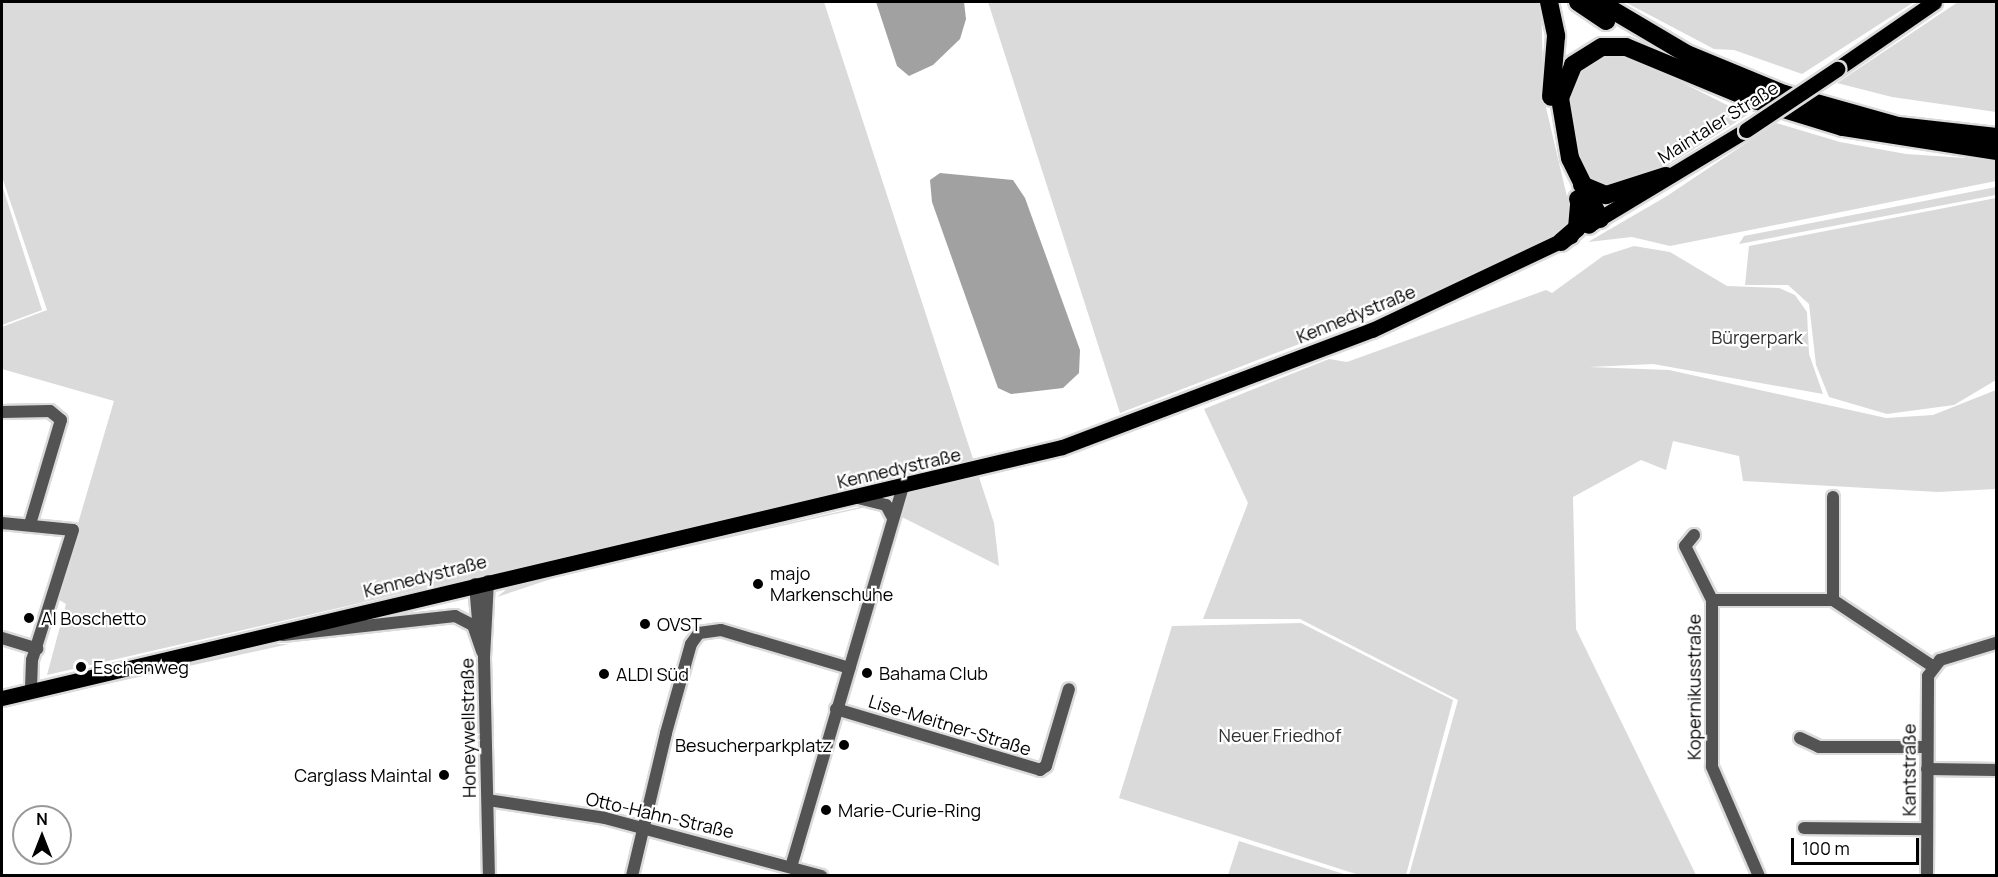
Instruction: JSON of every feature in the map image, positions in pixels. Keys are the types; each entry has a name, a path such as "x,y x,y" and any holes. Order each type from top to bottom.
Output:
{"highway":[{"path":"1549,2 1556,36 1551,100 1579,188 1595,222"},
{"path":"1578,2 1690,72"},
{"path":"1599,2 1687,54 1764,87 1869,120 1992,136"},
{"path":"1560,242 1580,221 1579,188 1560,110 1560,87 1573,65 1591,51 1620,46 1690,72 1754,100 1843,127 1996,151"},
{"path":"1579,188 1606,195 1666,176"}],"main road":[{"name":"Maintaler Straße","path":"1516,265 1595,222 1666,176 1746,130 1934,2"},
{"name":"Kennedystraße","path":"2,698 482,582 858,498 1062,447 1147,418 1372,330 1516,265"}],"street":[{"path":"2,412 50,411 61,420 30,524"},
{"path":"792,867 836,709 903,487"},
{"path":"1833,497 1833,600"},
{"path":"858,498 886,505 893,518"},
{"path":"2,524 67,526 73,533 36,649 31,691"},
{"name":"Kopernikusstraße","path":"1694,535 1685,546 1712,600 1712,767 1759,876"},
{"name":"Honeywellstraße","path":"480,640 482,582"},
{"name":"Honeywellstraße","path":"482,582 489,876"},
{"path":"1712,600 1833,600 1934,667 1950,656 1996,643"},
{"name":"Kennedystraße","path":"269,635 318,635 455,616 471,623 480,640 484,658"},
{"path":"632,876 641,826 686,661 699,633 721,630 849,668"},
{"path":"2,638 36,649"},
{"name":"Kantstraße","path":"1927,876 1926,686 1934,667"},
{"name":"Lise-Meitner-Straße","path":"836,709 1040,770 1046,766 1069,689"},
{"path":"1800,738 1819,747 1927,747"},
{"path":"1927,769 1996,770"},
{"name":"Otto-Hahn-Straße","path":"488,800 641,826 821,876"},
{"path":"1804,828 1927,829"}],"green space":[{"path":"2,2 824,2 994,523 999,566 882,507 862,508 566,574 497,597 513,584 869,505 849,491 47,675 66,604 56,598 114,401 2,369 2,327 47,310 2,177"},
{"path":"988,2 1541,2 1544,99 1572,218 1561,231 1440,290 1120,413"},
{"path":"1625,2 1914,2 1802,74 1734,50 1714,49"},
{"path":"1958,2 1996,2 1996,112 1892,97 1837,83"},
{"path":"1614,55 1641,62 1747,115 1650,177 1602,187 1584,172 1568,97 1585,65"},
{"path":"1776,123 1840,142 1906,154 1996,160 1996,181 1670,246 1632,237 1588,242 1667,196"},
{"path":"2,185 42,310 2,325"},
{"path":"1996,187 1996,195 1739,244 1744,236"},
{"path":"1996,198 1996,380 1954,405 1887,414 1829,397 1816,365 1809,304 1788,285 1745,285 1749,246"},
{"name":"Bürgerpark","path":"1634,246 1670,252 1727,286 1779,288 1795,295 1807,312 1809,354 1823,394 1653,364 1589,367 1669,370 1886,418 1933,415 1996,390 1996,489 1938,492 1743,481 1739,456 1673,441 1666,470 1641,460 1573,497 1576,629 1696,875 1409,875 1458,700 1300,619 1203,619 1248,503 1204,409 1329,359 1347,362 1546,290 1552,293 1603,256"},
{"name":"Neuer Friedhof","path":"1301,623 1453,700 1406,875 1359,875 1119,798 1172,626"},
{"path":"289,644 2,707 201,657"},
{"path":"1239,841 1347,875 1228,875"}],"shaded area":[{"path":"876,2 964,2 966,19 960,39 933,65 909,76 897,66"},
{"path":"940,173 1013,180 1025,198 1080,350 1079,373 1063,388 1011,394 998,388 932,202 930,180"}],"place":[{"name":"majo Markenschuhe","path":"758,584"},
{"name":"Al Boschetto","path":"29,618"},
{"name":"OVST","path":"645,624"},
{"name":"Eschenweg","path":"81,667"},
{"name":"Bahama Club","path":"867,673"},
{"name":"ALDI Süd","path":"604,674"},
{"name":"Besucherparkplatz","path":"844,745"},
{"name":"Carglass Maintal","path":"444,775"},
{"name":"Marie-Curie-Ring","path":"826,810"}]}
